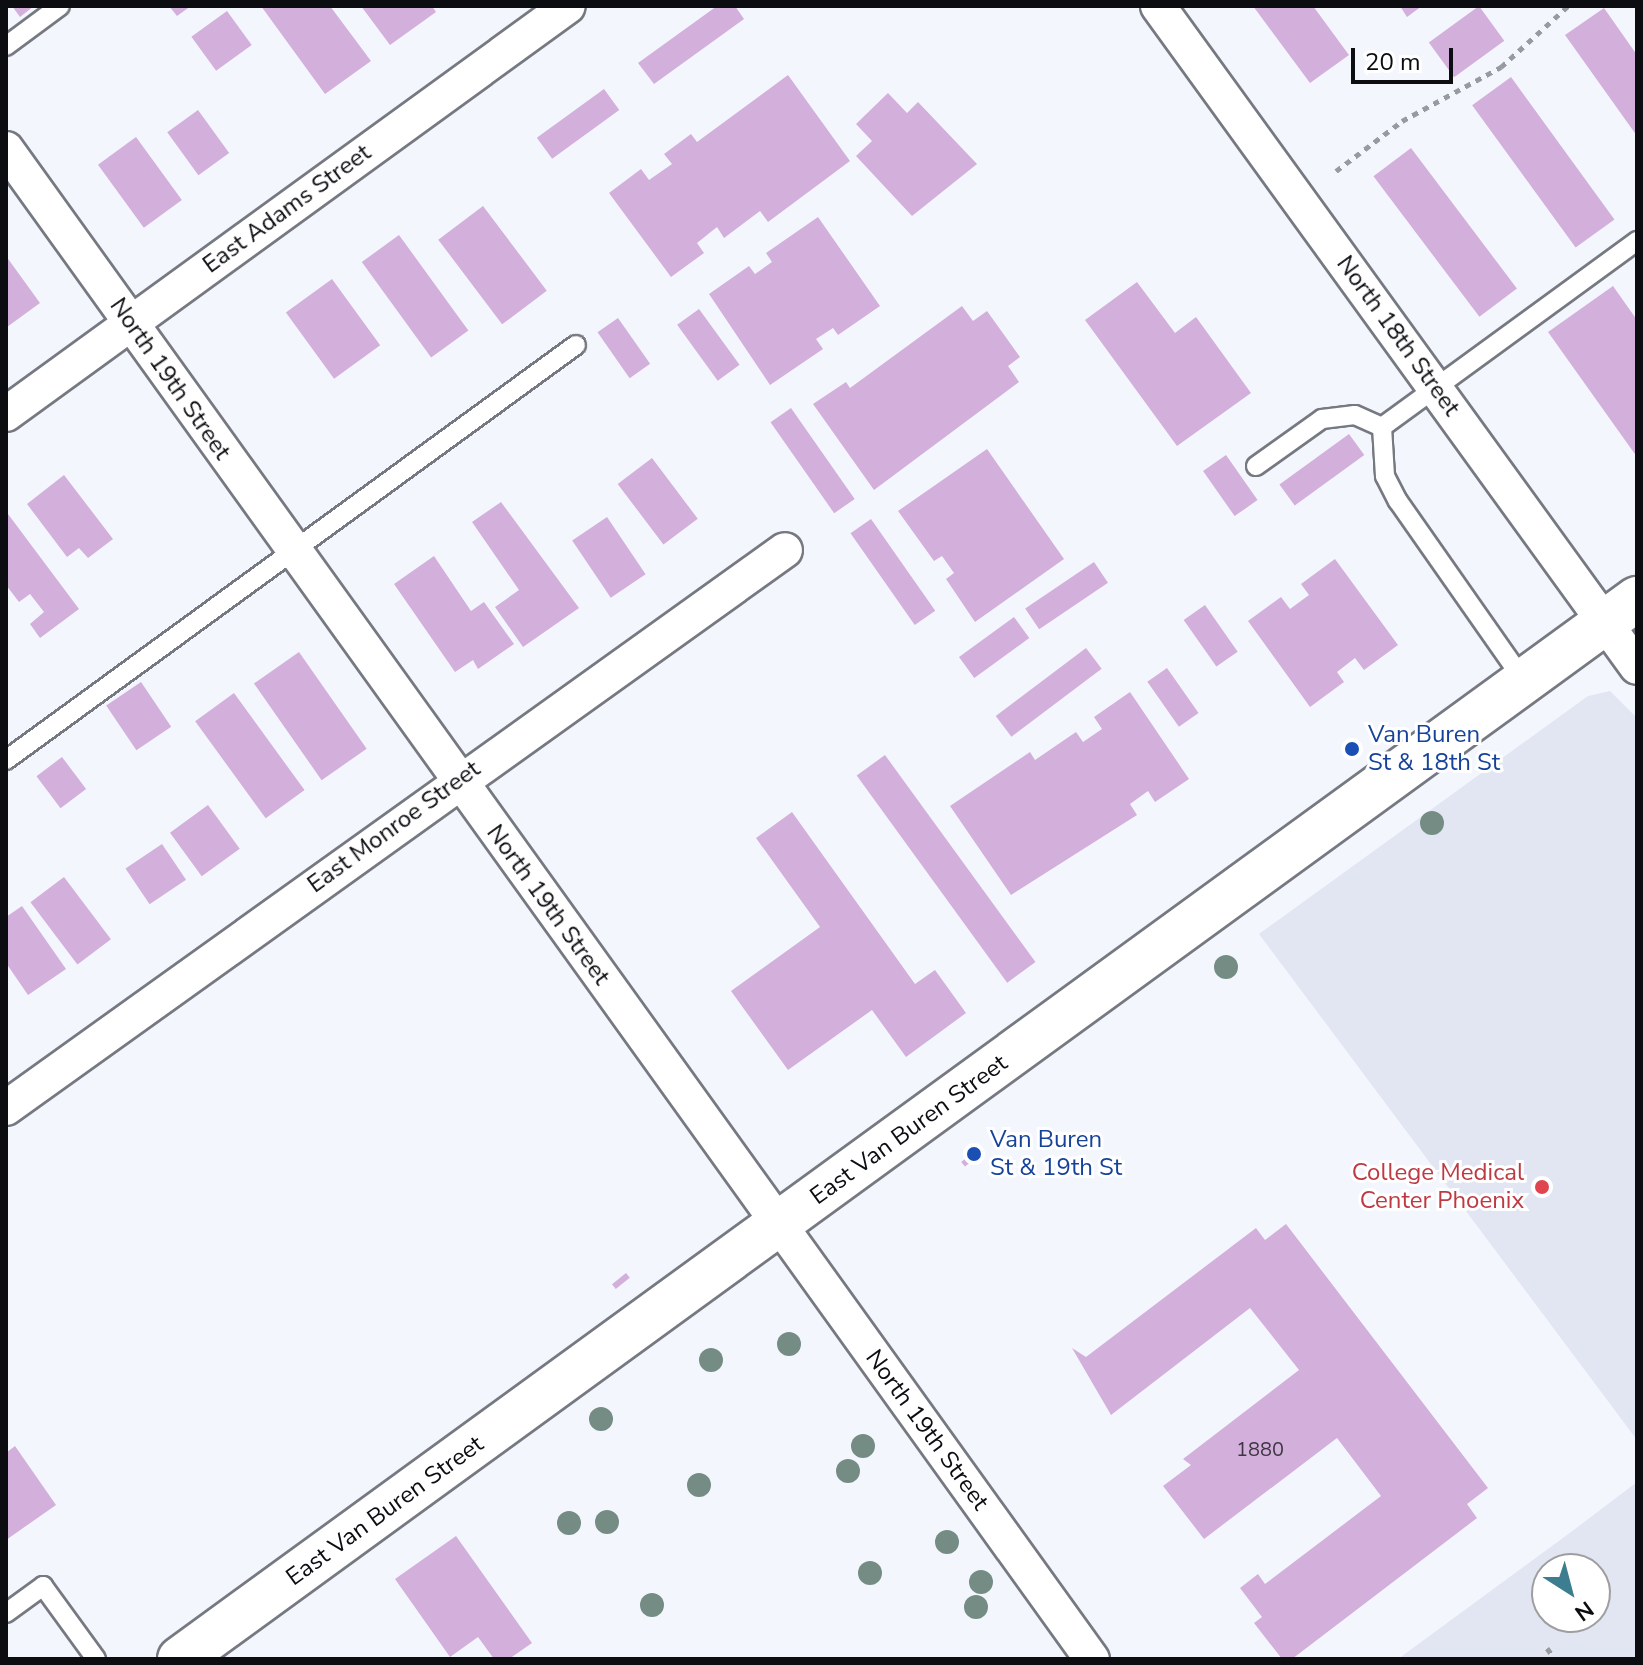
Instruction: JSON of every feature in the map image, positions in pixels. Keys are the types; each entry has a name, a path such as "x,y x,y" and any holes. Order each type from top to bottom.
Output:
{"main road":[{"name":"East Van Buren Street","path":"180,1659 779,1227 1621,610"}],"street":[{"name":"East Adams Street","path":"6,414 568,6"},
{"name":"North 18th Street","path":"1158,6 1435,389 1621,610 1637,667"},
{"name":"North 19th Street","path":"6,149 290,551 1092,1659"},
{"name":"East Monroe Street","path":"6,1108 458,780 785,550"}],"lane":[{"path":"6,46 60,6"},
{"path":"1382,427 1637,241"},
{"path":"6,760 576,345"},
{"path":"1256,466 1322,419 1355,415 1382,427"},
{"path":"1382,427 1385,476 1398,501 1524,681"},
{"path":"6,1613 43,1586 96,1659"}],"path":[{"path":"1336,171 1402,121 1501,67 1568,6"},
{"path":"1547,1648 1555,1659"}],"shaded area":[{"name":"College Medical Center Phoenix","path":"1610,691 1637,718 1637,1440 1259,934 1588,696"},
{"path":"1637,1482 1637,1659 1398,1659 1531,1561 1531,1633 1611,1633 1611,1553 1542,1553"}],"building":[{"path":"12,6 34,6 20,17"},
{"path":"169,6 191,6 177,16"},
{"path":"261,6 330,6 371,61 325,94"},
{"path":"361,6 432,6 436,12 390,45"},
{"path":"717,6 735,6 744,19 654,84 638,63"},
{"path":"1253,6 1313,6 1349,55 1310,83"},
{"path":"1400,6 1422,6 1407,17"},
{"path":"1479,6 1504,41 1454,77 1429,42"},
{"path":"1604,8 1637,55 1637,136 1565,35"},
{"path":"227,11 252,45 216,71 191,37"},
{"path":"788,75 850,161 768,222 760,211 724,238 717,227 697,243 704,253 671,277 609,193 641,169 649,180 672,164 664,154 691,134 697,142"},
{"path":"1511,77 1614,219 1576,248 1472,105"},
{"path":"604,89 619,110 552,159 537,138"},
{"path":"888,93 907,113 918,102 977,164 912,216 856,156 872,141 856,124"},
{"path":"198,110 229,153 198,175 167,132"},
{"path":"136,137 182,200 144,228 98,165"},
{"path":"1411,148 1517,289 1479,317 1373,176"},
{"path":"483,206 547,291 502,324 438,240"},
{"path":"818,217 880,306 838,335 833,328 816,339 823,349 770,385 709,294 749,266 755,274 772,262 766,253"},
{"path":"399,235 468,330 431,358 362,262"},
{"path":"6,256 40,303 7,327 6,325"},
{"path":"332,279 380,345 334,379 286,313"},
{"path":"1137,282 1175,333 1196,317 1251,393 1177,446 1085,320"},
{"path":"1613,286 1637,320 1637,457 1548,332"},
{"path":"962,306 973,321 987,311 1020,357 1008,366 1019,382 874,490 813,404 846,382 850,388"},
{"path":"699,309 740,365 718,381 677,325"},
{"path":"618,318 650,364 630,378 598,332"},
{"path":"791,408 855,499 834,513 771,422"},
{"path":"1349,434 1364,455 1295,506 1279,485"},
{"path":"987,449 1064,559 975,622 946,579 954,573 942,556 934,561 898,511"},
{"path":"1226,455 1258,500 1235,516 1203,471"},
{"path":"652,458 698,519 663,545 618,484"},
{"path":"64,475 113,539 88,558 79,548 67,557 27,504"},
{"path":"501,502 579,608 523,647 495,607 519,590 472,522"},
{"path":"8,514 79,609 40,638 30,624 44,612 30,594 19,602 6,585"},
{"path":"607,517 646,574 611,598 572,540"},
{"path":"871,519 935,611 915,625 851,533"},
{"path":"434,556 471,611 484,602 514,644 478,669 473,660 455,672 394,584"},
{"path":"1335,559 1398,645 1364,670 1355,658 1337,672 1344,682 1310,707 1248,621 1281,597 1290,609 1309,595 1301,584"},
{"path":"1094,562 1108,583 1039,629 1025,608"},
{"path":"1205,605 1238,652 1216,667 1184,620"},
{"path":"1014,617 1029,638 974,678 959,657"},
{"path":"1086,648 1102,669 1011,737 996,716"},
{"path":"299,652 367,749 322,780 254,684"},
{"path":"1167,668 1199,713 1179,727 1147,682"},
{"path":"141,682 171,727 136,750 106,705"},
{"path":"1130,692 1189,779 1155,802 1148,791 1130,804 1137,815 1011,895 950,806 1030,752 1035,760 1076,732 1083,742 1102,729 1094,717"},
{"path":"234,693 305,790 266,818 195,721"},
{"path":"1356,739 1360,744 1345,756 1341,751"},
{"path":"885,755 1035,962 1007,983 857,776"},
{"path":"62,757 86,789 61,808 36,776"},
{"path":"208,805 240,849 202,876 170,833"},
{"path":"792,812 915,984 935,970 966,1013 906,1057 872,1010 788,1070 731,991 820,927 756,838"},
{"path":"162,844 186,880 150,904 126,869"},
{"path":"64,877 111,939 77,965 30,902"},
{"path":"22,906 66,969 28,995 6,963 6,917"},
{"path":"976,1150 980,1155 965,1167 961,1162"},
{"path":"1286,1224 1488,1488 1467,1504 1477,1518 1292,1659 1282,1659 1254,1623 1262,1617 1240,1588 1258,1574 1265,1584 1381,1496 1337,1438 1204,1539 1163,1486 1191,1465 1183,1459 1299,1370 1250,1308 1111,1415 1072,1348 1086,1357 1256,1228 1265,1240"},
{"path":"626,1273 630,1278 616,1289 612,1284"},
{"path":"15,1446 56,1505 6,1540 6,1453"},
{"path":"456,1536 532,1643 509,1659 494,1659 478,1637 450,1657 395,1579"}],"place":[{"name":"Van Buren St & 18th St","path":"1352,749"},
{"name":"Van Buren St & 19th St","path":"974,1154"},
{"name":"College Medical Center Phoenix","path":"1542,1187"}]}
